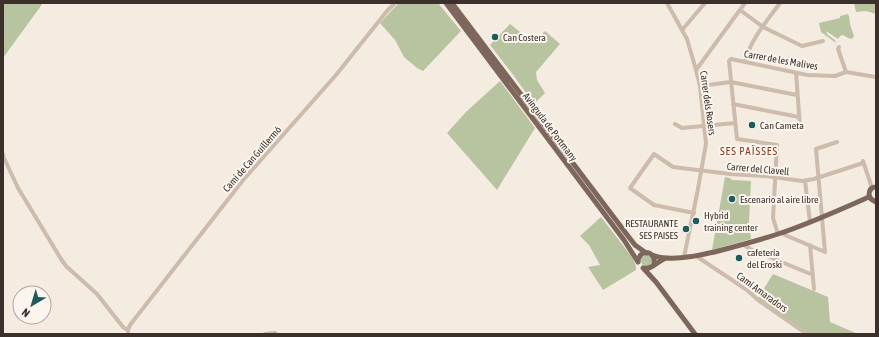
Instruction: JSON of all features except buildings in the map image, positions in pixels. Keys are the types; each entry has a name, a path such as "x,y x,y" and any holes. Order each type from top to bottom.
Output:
{"main road":[{"path":"442,3 465,29"},
{"name":"Avinguda de Portmany","path":"446,3 624,240 638,262"},
{"name":"Avinguda de Portmany","path":"452,3 628,236 635,245 646,253"},
{"path":"869,197 869,192 874,188"},
{"path":"695,334 656,282 641,267 638,262 640,255 646,253 656,257 665,258 696,256 709,253 781,233 822,218 869,197"},
{"path":"869,197 876,202"},
{"path":"652,255 655,260 654,274 656,282"},
{"path":"644,269 648,269 665,258"}],"street":[{"name":"Camí de Can Guillermó","path":"128,332 130,325 239,185 336,75 395,3"},
{"name":"Carrer dels Rosers","path":"667,3 687,39 696,70 700,86 706,144 702,171 684,257"},
{"path":"682,30 705,3"},
{"path":"696,70 744,3"},
{"path":"745,62 748,52 780,3"},
{"path":"740,10 763,27 802,46 823,41"},
{"path":"839,47 838,48 846,72"},
{"name":"Carrer de les Malives","path":"731,82 729,60 731,59 807,75 835,76 846,72 876,77"},
{"path":"796,73 800,127"},
{"path":"731,82 737,139 777,145 773,218 781,233 825,252 816,149 837,142"},
{"path":"700,86 731,82 797,95"},
{"path":"733,104 799,117"},
{"path":"676,124 682,128 735,123"},
{"path":"3,154 18,188 61,259 97,294 128,332"},
{"name":"Carrer del Clavell","path":"694,212 654,205 630,188 654,154 673,167 802,181 863,162 874,188"},
{"path":"805,181 810,222"},
{"path":"743,244 750,249 813,275"},
{"path":"810,245 814,289"},
{"path":"707,263 709,253"},
{"name":"Camí Amaradors","path":"696,256 807,334"},
{"path":"265,334 276,334"}],"green space":[{"path":"3,3 43,3 3,58"},
{"path":"399,3 438,3 461,31 423,71 404,57 395,40 380,23"},
{"path":"854,3 876,3 876,14 866,11 856,12"},
{"path":"848,14 854,36 852,39 843,35 838,39 826,31 836,43 821,32 819,23 840,18 840,16"},
{"path":"510,24 534,43 545,31 560,44 536,72 537,80 545,93 534,104 490,45"},
{"path":"500,81 535,128 497,190 447,133 466,112"},
{"path":"725,177 732,180 751,181 749,222 751,239 712,250"},
{"path":"601,217 632,257 636,268 636,270 603,290 588,267 600,265 589,245 580,236"},
{"path":"647,255 651,257 653,261 651,265 647,267 643,265 641,261 643,257"},
{"path":"773,274 828,297 830,322 858,334 809,334 758,298"}],"place":[{"name":"Can Costera","path":"495,37"},
{"name":"Can Cameta","path":"752,125"},
{"name":"Escenario al aire libre","path":"732,199"},
{"name":"Hybrid training center","path":"696,221"},
{"name":"RESTAURANTE SES PAISES","path":"686,229"},
{"name":"cafetería del Eroski","path":"739,258"}],"district":[{"name":"SES PAÏSSES","path":"749,151"}]}
